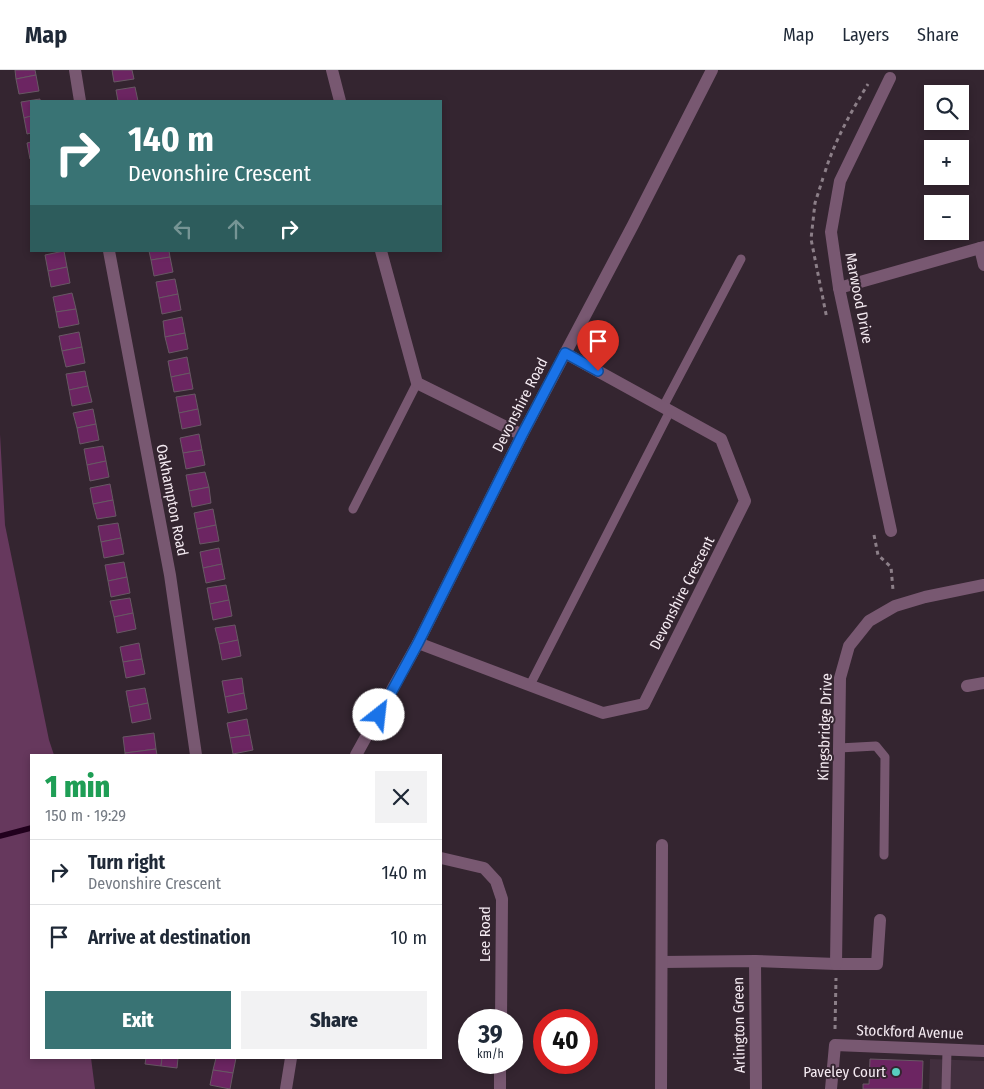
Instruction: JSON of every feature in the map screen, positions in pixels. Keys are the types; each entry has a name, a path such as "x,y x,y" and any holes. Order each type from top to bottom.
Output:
{"street":[{"path":"75,70 80,100"},
{"path":"332,70 340,100"},
{"name":"Devonshire Road","path":"357,754 418,643 522,435 712,70"},
{"name":"Marwood Drive","path":"890,78 840,181 831,232 839,288 891,532"},
{"path":"839,288 982,248 984,265"},
{"name":"Oakhampton Road","path":"109,252 170,575 196,754"},
{"path":"381,252 416,383 522,435"},
{"name":"Devonshire Crescent","path":"418,643 603,713 644,704 746,501 721,439 565,353"},
{"name":"Kingsbridge Drive","path":"836,964 840,678 849,646 869,621 895,606 925,597 984,585"},
{"path":"968,686 984,682"},
{"path":"661,1089 662,845"},
{"name":"Lee Road","path":"442,858 484,868 496,881 502,899 500,1009"},
{"name":"Arlington Green","path":"662,962 754,961 877,964 880,920"},
{"name":"Arlington Green","path":"754,961 756,1089"},
{"name":"Stockford Avenue","path":"831,1089 835,1045 984,1051"},
{"path":"286,1089 291,1059"},
{"path":"500,1074 500,1089"}],"lane":[{"path":"530,685 741,259"},
{"path":"353,510 416,383"},
{"path":"839,748 876,746 885,757 884,856"},
{"path":"946,1089 947,1050"}],"path":[{"path":"835,1029 836,985"}],"shaded area":[{"path":"0,434 5,525 49,740 54,754 30,754 30,1059 91,1059 95,1089 0,1089"},
{"path":"930,1059 984,1061 984,1089 929,1089"}],"building":[{"path":"15,70 35,70 36,75 16,79"},
{"path":"112,70 132,70 134,79 114,82"},
{"path":"36,75 39,91 19,94 16,79"},
{"path":"135,87 138,100 118,100 116,90"},
{"path":"30,101 30,116 24,118 21,102"},
{"path":"30,116 30,133 27,134 24,118"},
{"path":"30,142 30,159 27,143"},
{"path":"64,252 67,267 48,271 45,255"},
{"path":"149,252 169,252 170,257 151,260"},
{"path":"170,257 173,272 154,276 151,260"},
{"path":"67,267 70,283 51,287 48,271"},
{"path":"175,279 178,294 159,298 156,282"},
{"path":"72,293 76,309 56,312 53,297"},
{"path":"178,294 181,310 162,314 159,298"},
{"path":"76,309 79,324 59,328 56,312"},
{"path":"182,317 185,333 165,337 163,321"},
{"path":"79,332 82,347 62,351 59,336"},
{"path":"185,333 188,349 169,353 165,337"},
{"path":"82,347 85,363 66,367 62,351"},
{"path":"187,357 190,373 171,377 168,361"},
{"path":"85,371 88,386 69,390 66,374"},
{"path":"190,373 193,389 174,392 171,377"},
{"path":"88,386 92,402 72,406 69,390"},
{"path":"195,394 198,409 179,413 176,397"},
{"path":"93,409 96,424 77,428 73,413"},
{"path":"198,409 201,425 182,429 179,413"},
{"path":"96,424 99,440 80,444 77,428"},
{"path":"199,434 202,450 183,453 180,438"},
{"path":"103,446 106,461 87,465 84,449"},
{"path":"202,450 205,465 186,469 183,453"},
{"path":"106,461 109,477 90,481 87,465"},
{"path":"205,472 209,487 189,491 186,475"},
{"path":"110,484 113,500 93,504 90,488"},
{"path":"209,487 211,503 192,507 189,491"},
{"path":"113,500 116,516 97,519 93,504"},
{"path":"213,509 216,525 197,529 194,513"},
{"path":"118,523 121,538 101,542 98,526"},
{"path":"216,525 219,541 200,544 197,529"},
{"path":"121,538 124,554 104,558 101,542"},
{"path":"219,548 222,564 203,568 200,552"},
{"path":"124,562 127,577 108,581 105,565"},
{"path":"222,564 225,579 206,583 203,568"},
{"path":"127,577 130,593 111,597 108,581"},
{"path":"226,585 229,600 210,604 207,588"},
{"path":"130,598 133,613 114,617 110,601"},
{"path":"229,600 232,616 213,620 210,604"},
{"path":"133,613 136,629 117,633 114,617"},
{"path":"235,625 238,640 219,644 215,628"},
{"path":"238,640 241,656 222,660 219,644"},
{"path":"139,643 142,659 123,662 120,647"},
{"path":"142,659 145,674 126,678 123,662"},
{"path":"242,678 244,693 225,697 222,681"},
{"path":"145,688 148,703 129,707 126,691"},
{"path":"244,693 247,709 228,713 225,697"},
{"path":"148,703 151,719 132,723 129,707"},
{"path":"247,719 250,735 230,738 227,723"},
{"path":"154,733 156,749 125,753 123,737"},
{"path":"250,735 253,750 233,754 230,738"},
{"path":"156,749 157,754 125,754"},
{"path":"146,1059 162,1059 161,1066 145,1064"},
{"path":"162,1059 178,1059 177,1068 161,1066"},
{"path":"216,1059 236,1059 233,1073 213,1070"},
{"name":"Paveley Court","path":"870,1059 923,1061 922,1089 863,1089 863,1084 869,1084"},
{"path":"213,1070 233,1073 230,1089 210,1085"}],"waterway":[{"path":"0,836 30,828"}],"place":[{"name":"Paveley Court","path":"896,1072"}],"route":[{"path":"379,715 418,643 565,353 598,371"}]}
